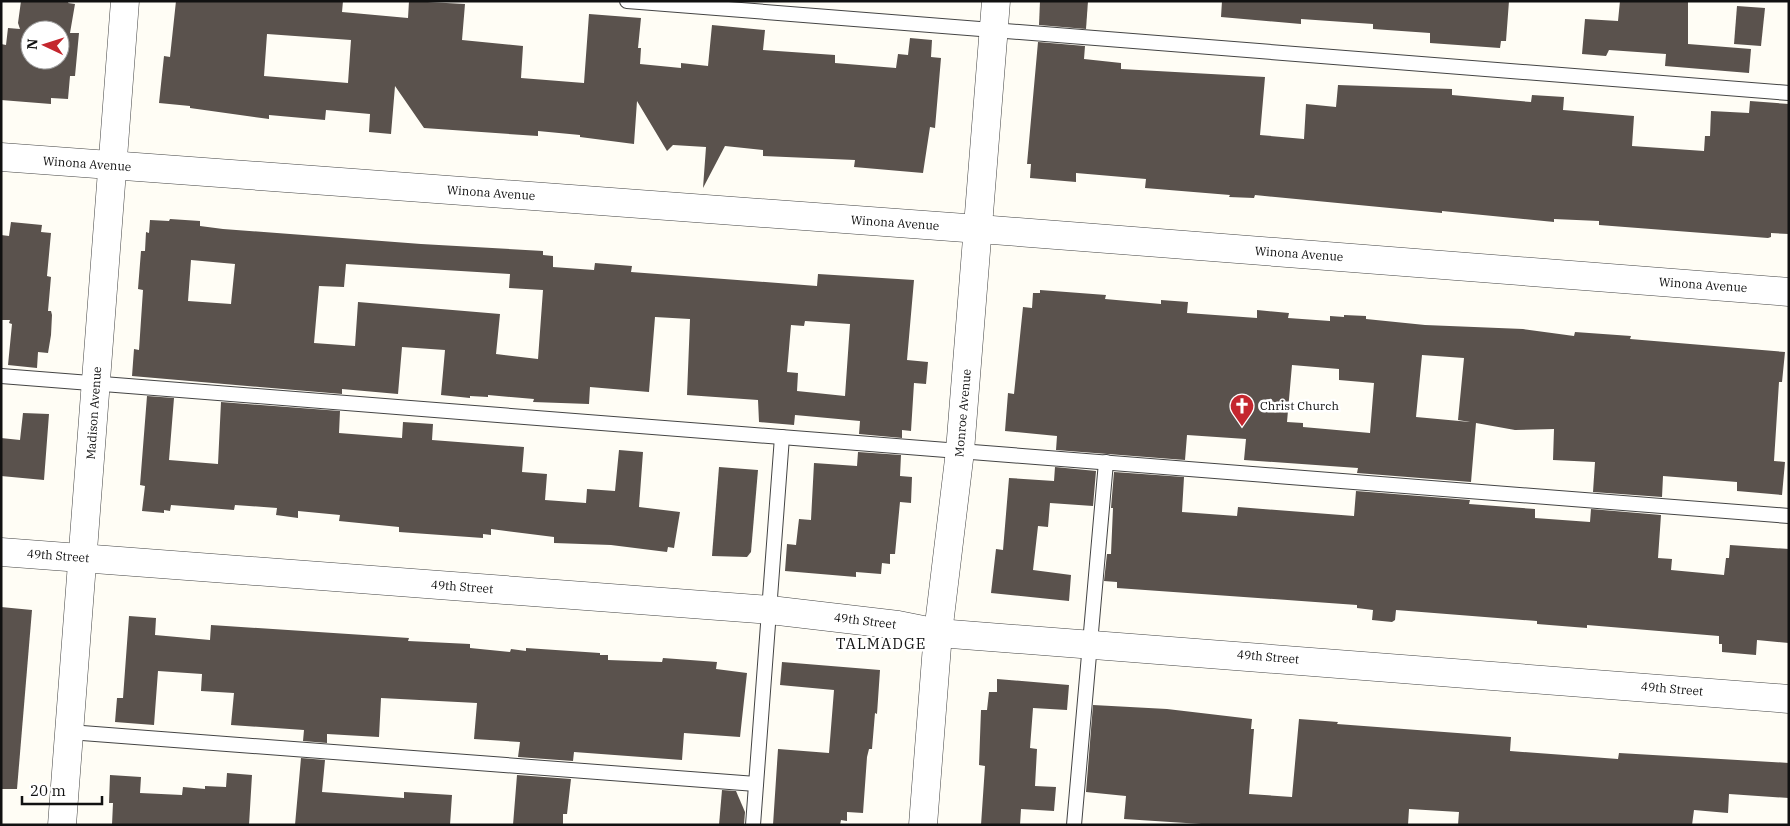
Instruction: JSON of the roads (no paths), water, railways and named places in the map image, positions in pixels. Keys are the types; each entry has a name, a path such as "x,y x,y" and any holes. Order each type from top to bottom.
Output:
{"street":[{"name":"Madison Avenue","path":"62,825 126,1"},
{"name":"Monroe Avenue","path":"923,825 938,633 960,451 996,1"},
{"name":"Winona Avenue","path":"1,157 979,229 1789,292"},
{"name":"49th Street","path":"1,552 770,610 898,625 938,633 1088,643 1789,699"}],"lane":[{"path":"627,1 1789,93"},
{"path":"1,376 1789,516"},
{"path":"753,825 782,437"},
{"path":"1074,825 1088,643 1106,462"},
{"path":"69,732 756,784"}],"place":[{"name":"Christ Church","path":"1242,427"}],"district":[{"name":"TALMADGE","path":"881,644"}]}
